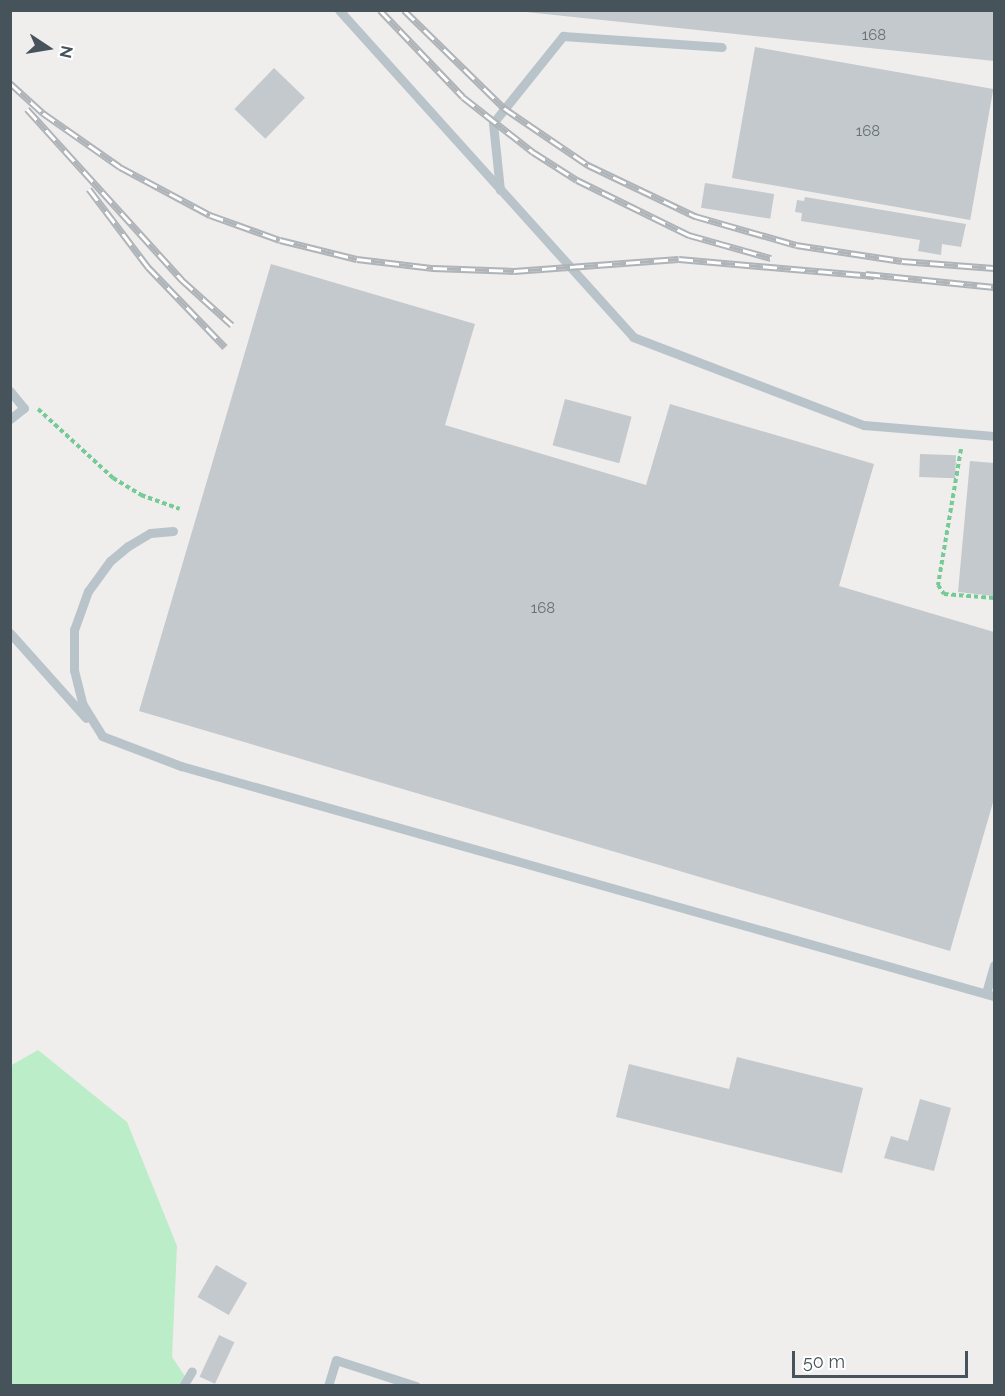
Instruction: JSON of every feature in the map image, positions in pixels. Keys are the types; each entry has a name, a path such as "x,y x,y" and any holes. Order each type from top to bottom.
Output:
{"lane":[{"path":"339,10 633,337 864,425 994,436"},
{"path":"500,190 493,123 563,36 722,47"},
{"path":"10,391 24,408 10,418"},
{"path":"102,736 83,705 74,670 74,630 84,601 110,561 128,546 150,533 173,531"},
{"path":"10,633 102,736 181,766 991,995 994,965"},
{"path":"328,1386 336,1360 416,1386"},
{"path":"183,1386 192,1371"}],"path":[{"path":"24,408 36,407 70,442 129,489 180,509"},
{"path":"964,434 938,585 944,594 994,598"}],"green space":[{"path":"38,1050 127,1122 177,1246 172,1357 191,1385 11,1385 10,1066"}],"building":[{"path":"526,10 994,10 994,61 526,12"},
{"path":"755,47 993,89 970,220 732,178"},
{"path":"274,68 305,98 265,139 234,109"},
{"path":"705,183 774,194 770,219 701,208"},
{"path":"805,197 966,224 961,247 942,244 941,255 918,251 920,240 801,221 802,213 795,212 797,200 804,201"},
{"path":"271,264 475,324 445,425 646,485 670,404 874,464 839,586 994,632 994,799 950,951 139,711"},
{"path":"565,399 632,417 619,463 553,445"},
{"path":"920,454 956,455 955,478 919,477"},
{"path":"970,461 994,463 994,596 958,592"},
{"path":"737,1057 863,1088 842,1173 616,1117 629,1064 729,1089"},
{"path":"920,1099 951,1108 934,1171 884,1158 891,1136 908,1141"},
{"path":"216,1265 247,1283 229,1315 198,1297"},
{"path":"219,1335 234,1342 215,1384 200,1377"}],"railway":[{"path":"380,10 463,97 533,152 577,180 689,235 771,258"},
{"path":"404,10 504,108 588,165 695,216 796,245 902,261 994,268"},
{"path":"10,83 43,113 120,167 210,215 280,240 357,259 433,268 514,271 679,259 874,276"},
{"path":"27,109 182,280 232,325"},
{"path":"89,189 148,267 225,347"},
{"path":"866,274 994,287"}]}
